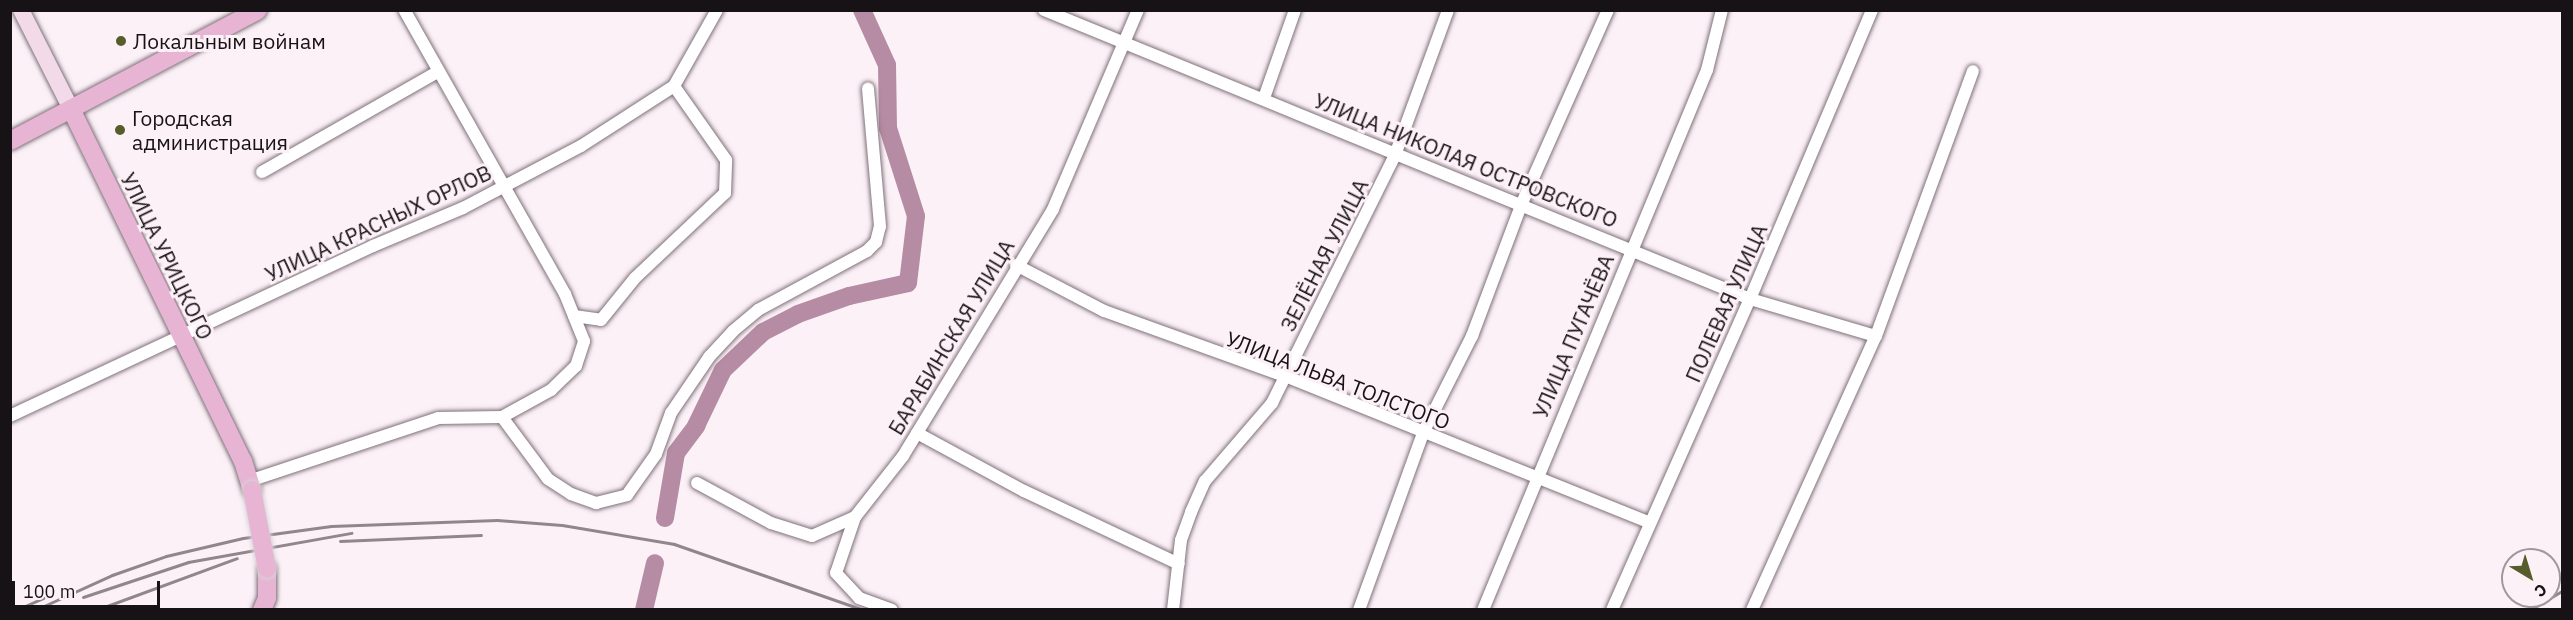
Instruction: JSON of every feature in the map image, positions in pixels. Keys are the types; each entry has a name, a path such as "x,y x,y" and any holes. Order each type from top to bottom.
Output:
{"main road":[{"name":"УЛИЦА УРИЦКОГО","path":"21,10 71,109 179,336 243,461 267,569 267,598 262,609"},
{"path":"10,141 258,10"}],"street":[{"path":"250,486 438,418 502,417 551,390 576,366 584,341 574,316 404,10"},
{"name":"УЛИЦА КРАСНЫХ ОРЛОВ","path":"10,416 179,336 453,212 580,146 674,87 717,10"},
{"name":"УЛИЦА НИКОЛАЯ ОСТРОВСКОГО","path":"1044,10 1395,155 1632,248 1750,299 1876,336"},
{"name":"БАРАБИНСКАЯ УЛИЦА","path":"697,483 771,524 812,536 855,517 917,433 1016,265 1053,209 1138,10"},
{"path":"1264,99 1295,10"},
{"name":"ЗЕЛЁНАЯ УЛИЦА","path":"1173,609 1181,540 1205,481 1265,412 1285,376 1395,155 1448,10"},
{"path":"1359,609 1423,433 1472,336 1522,203 1608,10"},
{"name":"УЛИЦА ПУГАЧЁВА","path":"1483,609 1534,479 1707,70 1722,10"},
{"name":"ПОЛЕВАЯ УЛИЦА","path":"1612,609 1750,299 1872,10"},
{"path":"1752,609 1876,336 1973,71"},
{"path":"262,172 437,72"},
{"path":"574,316 601,320 636,278 725,194 726,160 674,87"},
{"path":"502,417 548,479 571,494 596,502 627,495 656,454 671,413 709,357 733,332 758,310 867,251 876,242 880,226 868,89"},
{"name":"УЛИЦА ЛЬВА ТОЛСТОГО","path":"1016,265 1104,311 1285,376 1534,479 1649,522"},
{"path":"917,433 1024,490 1179,564"},
{"path":"855,517 836,573 859,598 892,609"}],"waterway":[{"path":"665,518 676,453 696,426 723,370 763,332 798,314 849,296 908,283 916,216 888,128 887,65 862,10"},
{"path":"644,610 655,563"}],"railway":[{"path":"35,610 112,575 166,556 243,538 331,526 497,520 562,525 674,544 863,610"},
{"path":"83,597 188,562 351,533"},
{"path":"340,541 481,535"},
{"path":"96,610 237,558"},
{"path":"2530,610 2562,591"},
{"path":"16,610 43,598"}],"place":[{"name":"Локальным войнам","path":"121,41"},
{"name":"Городская администрация","path":"120,130"}]}
